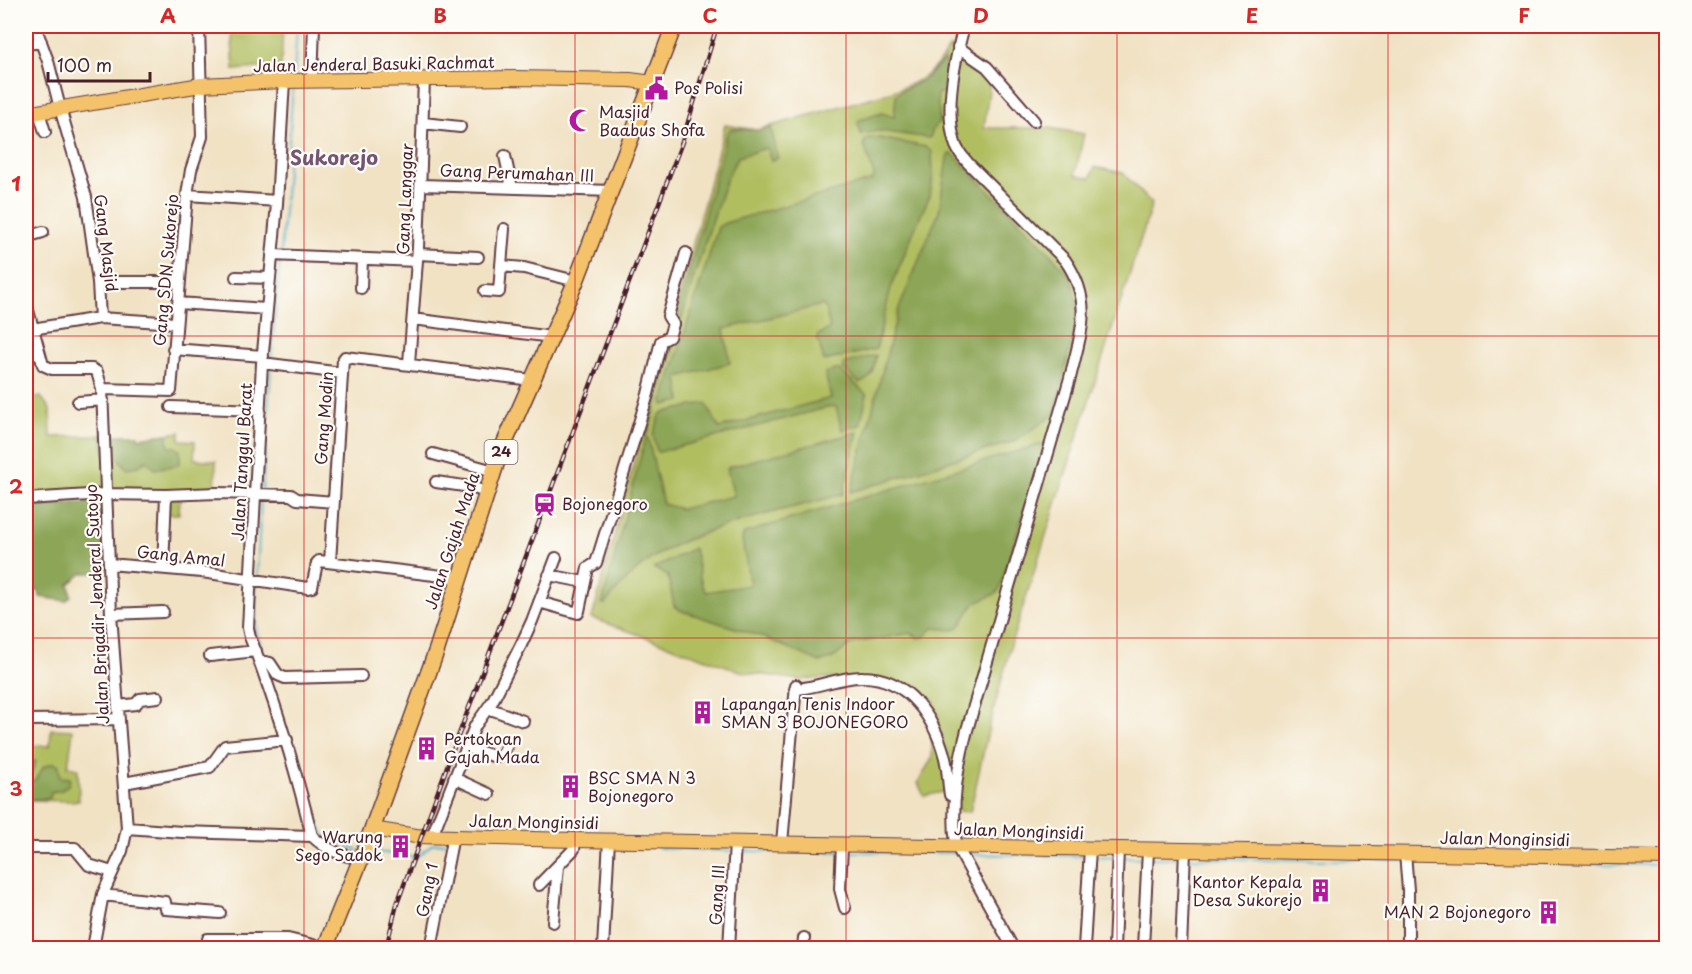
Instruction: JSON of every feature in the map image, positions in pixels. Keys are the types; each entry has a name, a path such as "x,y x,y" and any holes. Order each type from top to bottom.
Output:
{"highway":[{"name":"24","path":"653,83 674,26"},
{"name":"Jalan Gajah Mada","path":"325,948 372,829 437,649 486,492 576,281 653,83"}],"main road":[{"name":"Jalan Jenderal Basuki Rachmat","path":"32,113 201,85 307,80 525,78 630,80 653,83"},
{"name":"Jalan Monginsidi","path":"372,829 401,835 432,836 452,841 735,848 782,843 842,849 1117,855 1405,859 1666,858"}],"street":[{"name":"Gang Masjid","path":"35,26 48,61 86,197 98,282 100,318"},
{"name":"Gang SDN Sukorejo","path":"199,26 202,137 191,170 188,195 173,349 171,412 260,410"},
{"path":"307,80 314,26"},
{"path":"954,826 954,797 958,766 1068,388 1080,335 1083,308 1076,276 1065,260 968,163 956,147 952,131 951,110 958,47 964,26"},
{"path":"26,45 41,41"},
{"path":"958,47 987,67 1034,121"},
{"name":"Gang Langgar","path":"409,363 418,258 424,80"},
{"name":"Jalan Tanggul Barat","path":"285,81 277,201 280,256 269,278 267,362 260,410 255,493 254,580 249,628 262,659 287,740 312,836"},
{"path":"32,113 45,132"},
{"path":"423,123 460,127"},
{"path":"505,156 512,188"},
{"name":"Gang Perumahan III","path":"421,185 612,191"},
{"path":"188,195 277,201"},
{"path":"485,291 499,292 504,229"},
{"path":"26,237 43,232"},
{"path":"539,602 578,613 588,568 596,563 665,339 669,337 673,324 670,320 686,253"},
{"path":"280,256 362,259 478,257"},
{"path":"361,288 362,259"},
{"path":"501,266 524,268 576,281"},
{"path":"236,277 269,278"},
{"path":"98,282 179,282"},
{"path":"26,303 30,327 44,364 47,367 85,368 97,372 103,394"},
{"path":"178,303 267,309"},
{"path":"30,327 100,318 176,323"},
{"path":"412,319 552,338"},
{"path":"173,349 342,373"},
{"path":"26,356 39,353"},
{"name":"Gang Modin","path":"330,562 343,360 347,357 409,363 532,380"},
{"path":"78,402 103,394 171,391"},
{"name":"Jalan Brigadir Jenderal Sutoyo","path":"93,948 103,895 122,851 127,828 111,614 103,394"},
{"path":"433,454 494,471"},
{"path":"436,482 471,487 486,492"},
{"path":"26,499 105,494 255,493 291,495 297,498 334,502"},
{"path":"163,568 166,495"},
{"path":"432,836 475,726 488,708 521,645 556,558"},
{"name":"Gang Amal","path":"109,564 163,568 310,588 318,562 330,562"},
{"path":"330,562 459,578"},
{"path":"549,575 584,582"},
{"path":"111,614 163,612"},
{"path":"210,656 262,659 278,675 285,678 361,676"},
{"path":"782,843 796,686 862,676 899,687 910,695 928,716 941,744 946,760 959,851 1013,948"},
{"path":"118,706 136,704 140,699 158,697"},
{"path":"488,708 523,721"},
{"path":"26,720 119,719"},
{"path":"124,783 210,767 225,746 287,740"},
{"path":"466,747 496,757 502,755 508,743"},
{"path":"454,778 489,794"},
{"path":"127,828 312,836 323,847 334,852 362,854"},
{"name":"Gang 1","path":"431,948 452,841"},
{"path":"539,885 558,866 574,844"},
{"path":"603,948 609,844"},
{"path":"26,848 75,848 85,862 111,872"},
{"name":"Gang III","path":"729,948 735,848"},
{"path":"842,849 840,888 845,908"},
{"path":"1084,948 1089,854"},
{"path":"1114,948 1117,855"},
{"path":"1143,948 1148,855"},
{"path":"1181,948 1185,855"},
{"path":"1405,859 1408,890 1408,940"},
{"path":"553,922 558,866"},
{"path":"103,895 165,902 166,909 220,913"},
{"path":"206,948 208,939 224,938 288,939 325,948"}],"green space":[{"path":"231,26 283,26 281,66 234,70"},
{"path":"950,47 960,51 991,75 984,128 1050,128 1084,134 1075,175 1090,178 1095,167 1123,173 1152,204 1012,641 989,727 970,812 956,811 955,796 943,792 924,796 918,783 932,758 932,718 903,686 825,678 800,680 743,672 592,618 725,125 757,130 891,92 926,76"},
{"path":"944,60 951,70 946,92 938,93 937,96 940,121 933,129 930,138 879,131 861,134 859,120 882,113 894,117 896,95 924,80"},
{"path":"771,127 778,158 771,160 766,148 738,157 727,177 695,273 649,431 648,434 645,433 727,133 730,129 760,130"},
{"path":"868,138 926,147 932,152 933,176 930,195 891,288 876,349 824,361 817,336 830,328 825,308 822,305 724,329 730,363 678,377 681,401 663,405 718,227 873,180 874,175 864,145"},
{"path":"949,154 953,154 1050,253 1071,278 1077,302 1077,316 1056,410 1052,416 1015,441 851,492 898,311 939,211"},
{"path":"876,355 870,376 859,383 843,368 843,364"},
{"path":"840,370 867,395 860,425 842,430 836,407 833,406 657,452 653,435 661,413 706,403 719,428 831,398 825,373"},
{"path":"41,397 50,409 51,437 138,435 139,438 180,432 180,440 195,441 194,459 216,461 215,491 180,495 179,514 166,514 166,494 98,491 26,495 26,400"},
{"path":"858,432 843,494 718,528 671,547 638,569 605,604 602,604 646,436 663,504 681,509 734,496 727,470 729,467"},
{"path":"169,434 167,441 169,447 176,447 180,451 180,463 155,469 146,460 139,466 126,468 116,456 108,460 100,435 138,435 139,438"},
{"path":"1042,444 1044,447 1000,588 997,593 974,604 959,627 952,630 933,628 924,637 919,638 911,633 855,643 831,659 820,662 763,637 682,611 674,606 668,576 654,568 694,548 702,586 706,592 750,585 742,539 744,533"},
{"path":"96,502 101,514 105,573 83,573 69,584 71,596 66,601 40,597 39,590 26,593 26,506"},
{"path":"51,729 73,730 68,767 78,769 79,801 26,800 26,745 50,746"},
{"path":"36,761 29,780 32,782 44,766 54,763 59,765 60,777 70,778 69,784 62,790 51,792 50,798 26,800 26,762"}],"waterway":[{"path":"294,76 297,26"},
{"path":"281,252 293,85"},
{"path":"271,360 280,258"},
{"path":"262,492 271,369"},
{"path":"257,575 261,497"},
{"path":"256,584 256,629 264,658"},
{"path":"294,749 317,822 326,838 358,850"},
{"path":"370,851 415,857 432,844 446,843"},
{"path":"659,848 731,851"},
{"path":"740,851 839,852"},
{"path":"845,852 956,853"},
{"path":"964,854 1085,856"},
{"path":"1093,856 1115,857"},
{"path":"1120,857 1145,858"},
{"path":"1150,858 1181,858"},
{"path":"1189,858 1403,861"},
{"path":"1408,861 1666,865"}],"railway":[{"path":"386,948 397,904 450,758 682,142 717,26"}],"place":[{"name":"Pos Polisi","path":"656,88"},
{"name":"Masjid Baabus Shofa","path":"581,121"},
{"name":"Bojonegoro","path":"544,504"},
{"name":"Lapangan Tenis Indoor SMAN 3 BOJONEGORO","path":"703,713"},
{"name":"Pertokoan Gajah Mada","path":"426,748"},
{"name":"BSC SMA N 3 Bojonegoro","path":"570,787"},
{"name":"Warung Sego Sadok","path":"401,846"},
{"name":"Kantor Kepala Desa Sukorejo","path":"1320,891"},
{"name":"MAN 2 Bojonegoro","path":"1549,912"}],"district":[{"name":"Sukorejo","path":"334,158"}]}
